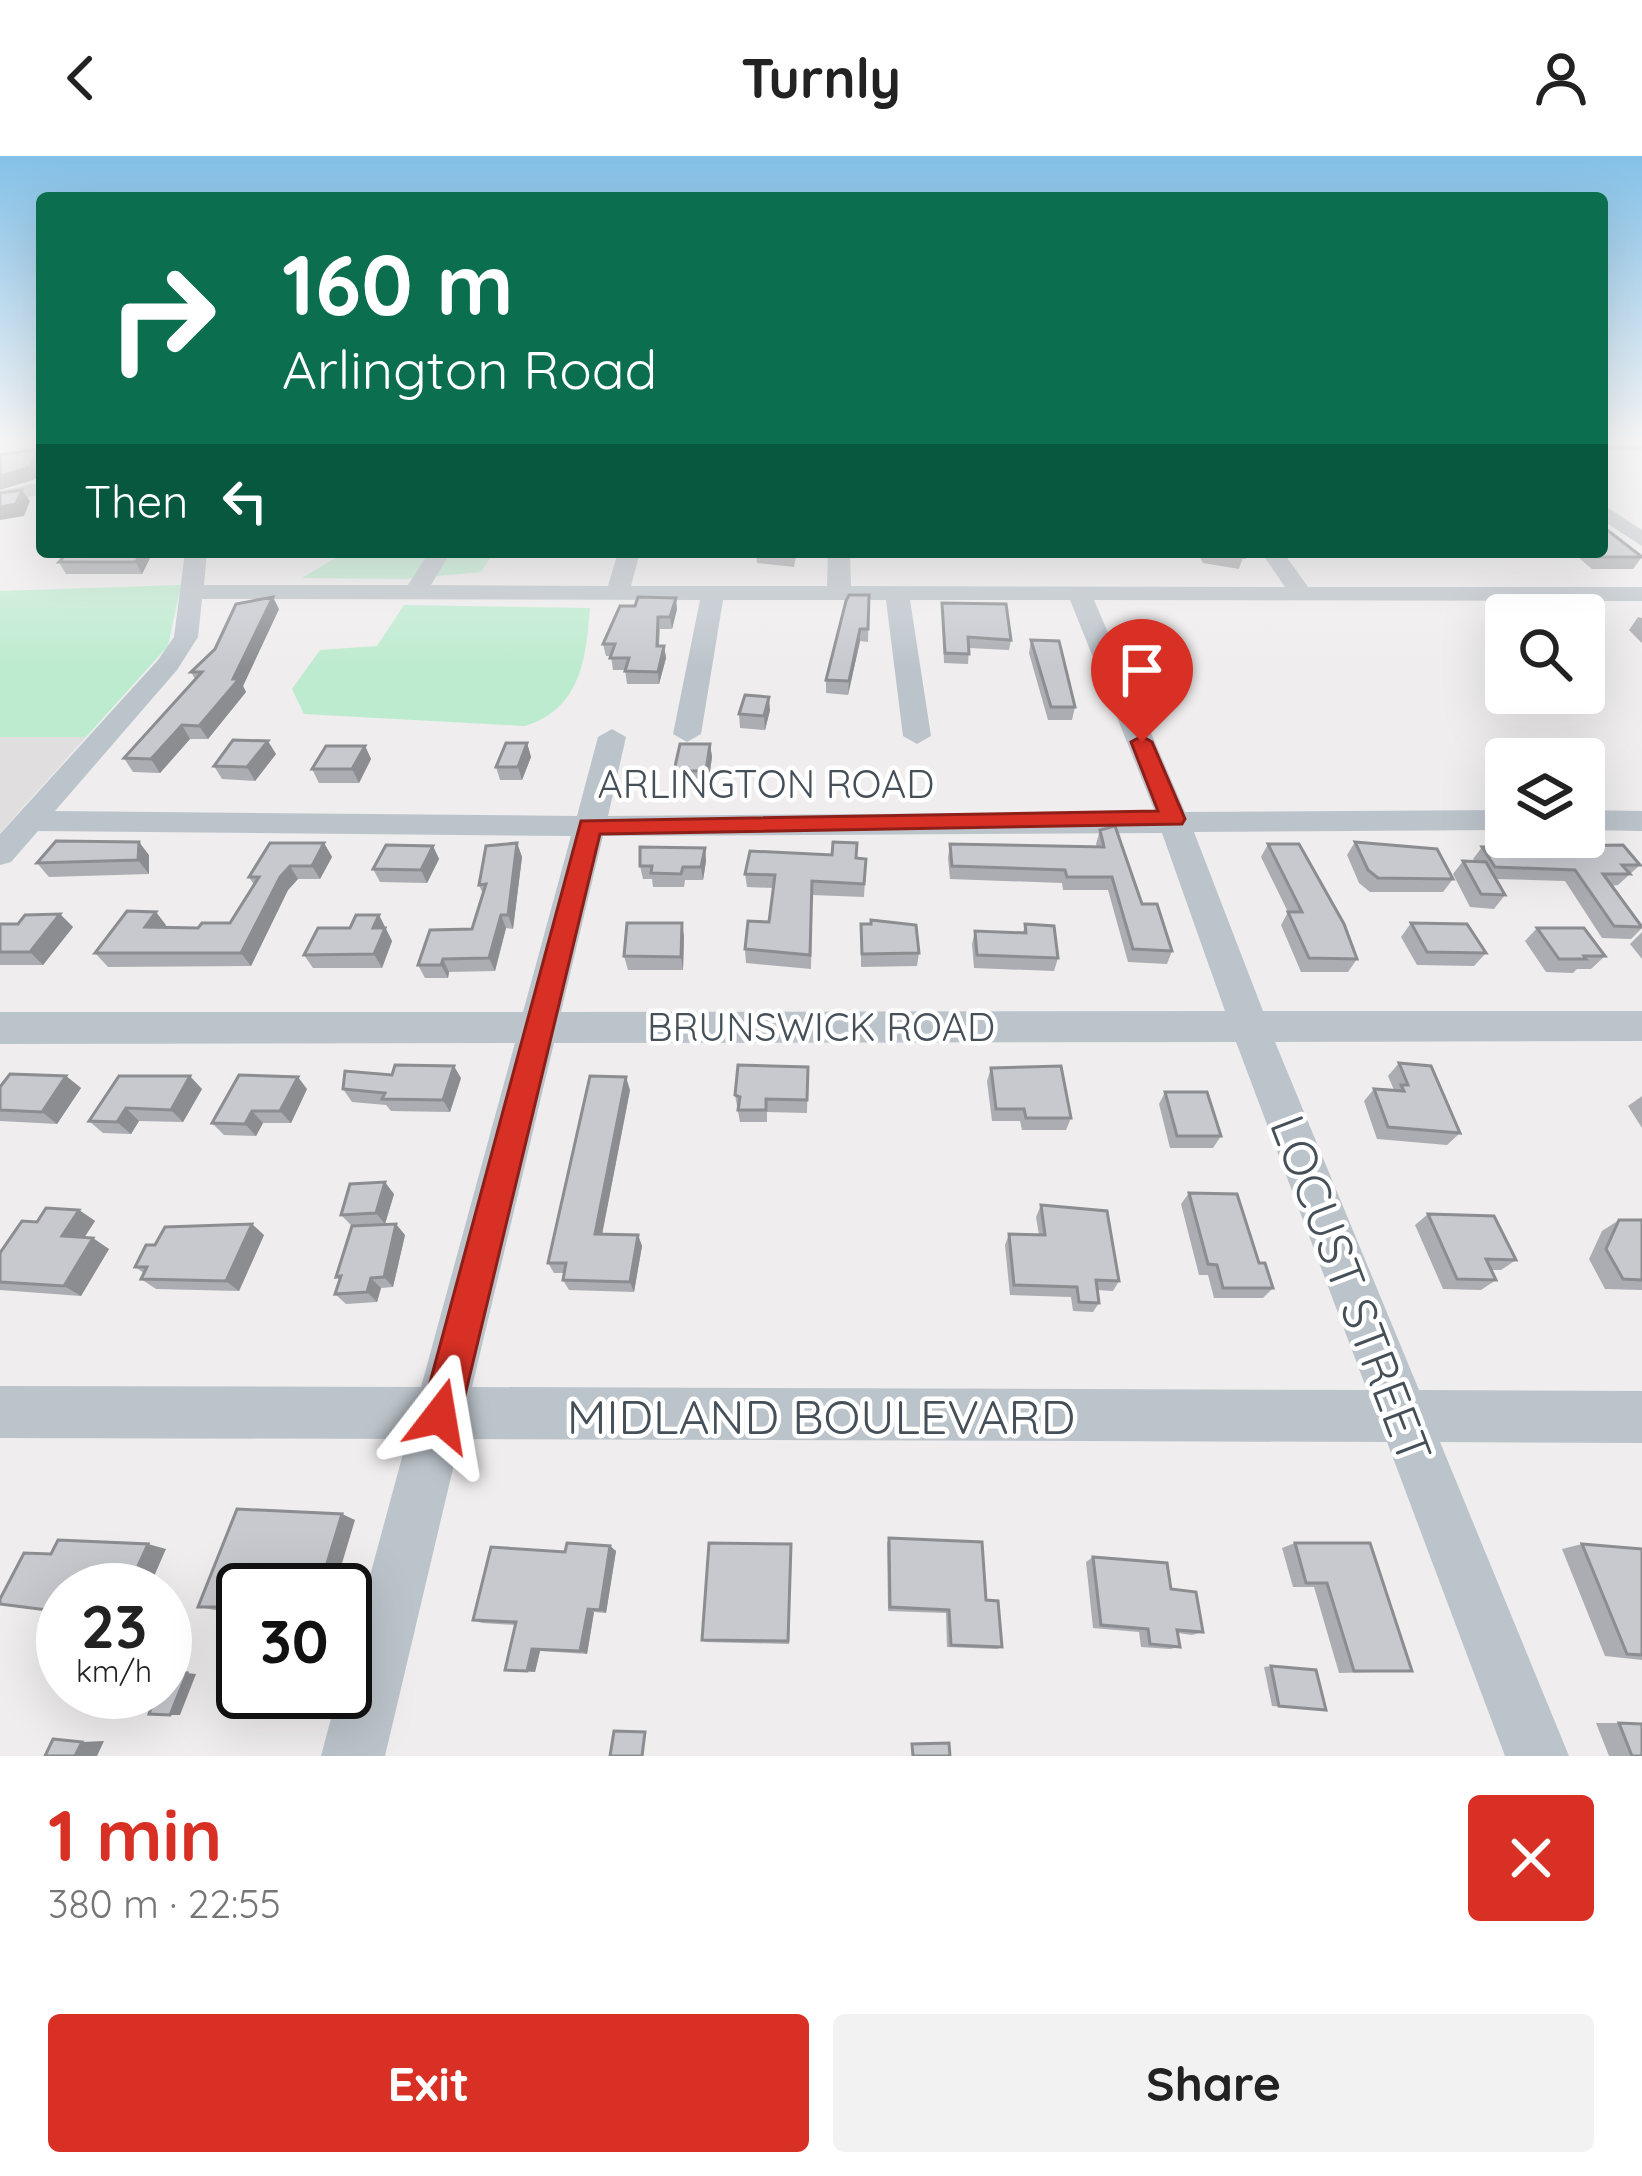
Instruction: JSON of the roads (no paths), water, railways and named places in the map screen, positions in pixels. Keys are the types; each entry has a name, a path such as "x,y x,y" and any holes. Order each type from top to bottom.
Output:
{"street":[{"path":"1614,519 1642,540"},
{"path":"0,854 168,665 186,637 196,558"},
{"path":"417,589 436,558"},
{"path":"618,591 627,558"},
{"path":"839,558 839,592"},
{"path":"1276,558 1300,592"},
{"name":"LOCUST STREET","path":"1078,590 1173,819 1249,1025 1537,1756"},
{"path":"687,734 713,591"},
{"path":"193,592 1642,594"},
{"path":"897,592 917,736"},
{"path":"353,1756 612,737"},
{"name":"ARLINGTON ROAD","path":"27,821 590,826 1485,820"},
{"path":"1605,820 1642,821"},
{"name":"BRUNSWICK ROAD","path":"0,1028 1642,1026"},
{"name":"MIDLAND BOULEVARD","path":"0,1412 1642,1417"}]}
